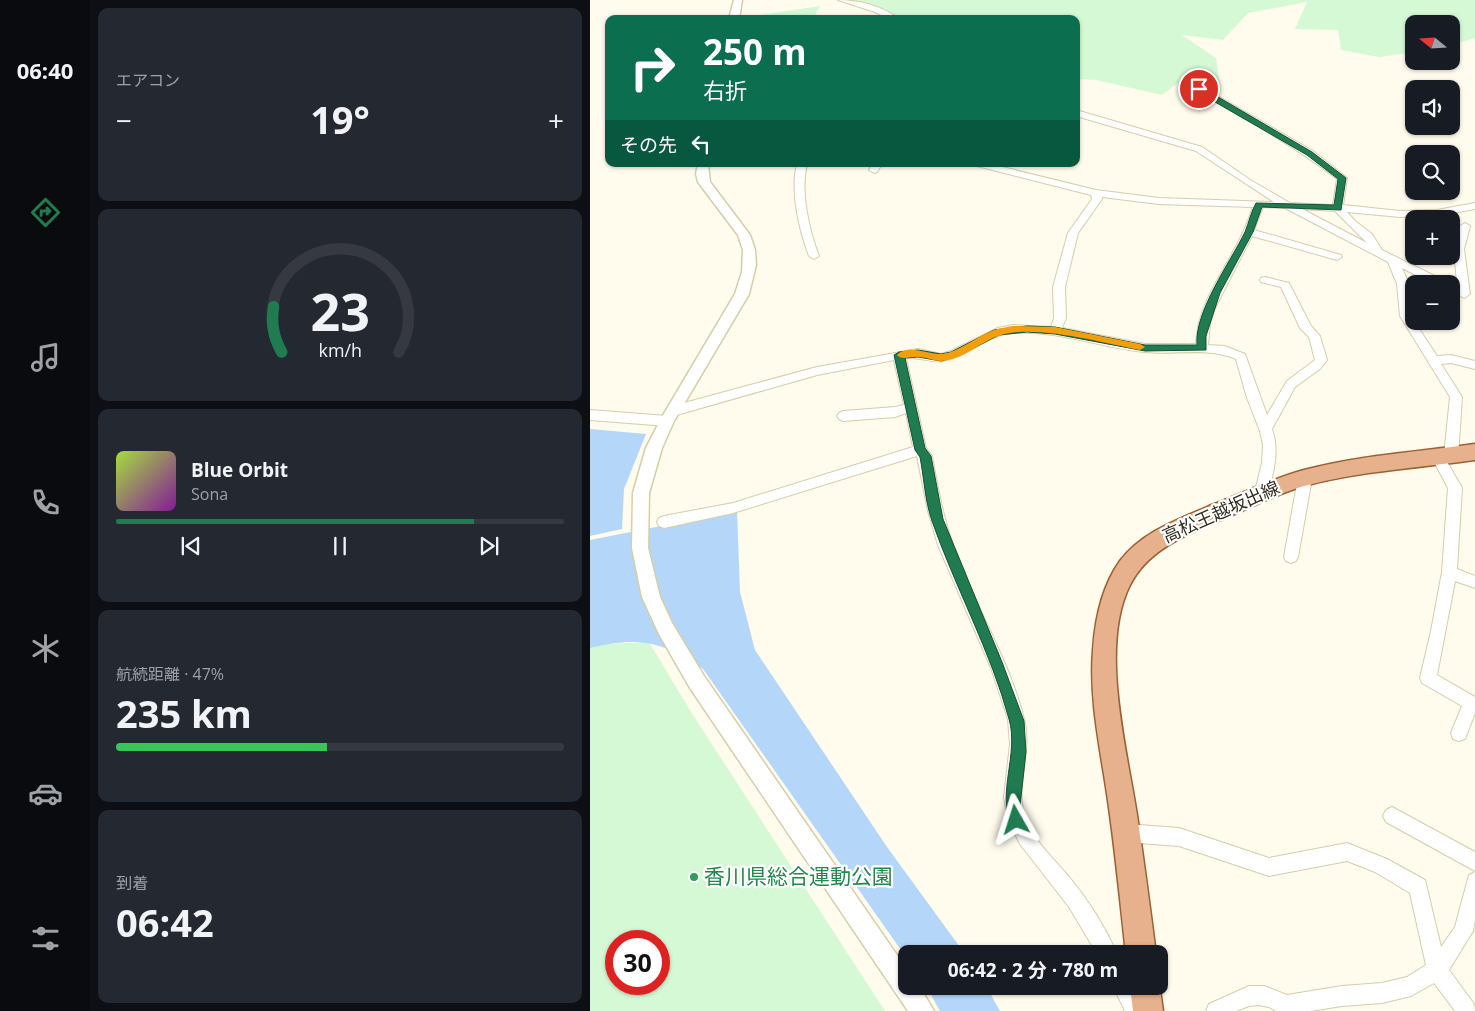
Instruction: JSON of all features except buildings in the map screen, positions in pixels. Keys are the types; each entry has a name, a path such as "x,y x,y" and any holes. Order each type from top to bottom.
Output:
{"main road":[{"name":"高松王越坂出線","path":"1140,945 1104,680 1105,635 1112,602 1122,576 1137,555 1160,538 1305,478 1349,469 1475,452"},
{"path":"1146,995 1148,1011"}],"street":[{"path":"736,15 738,0"},
{"path":"842,0 878,10 887,15"},
{"path":"1183,85 1199,89 1234,108 1310,153 1329,170 1342,178 1338,208"},
{"path":"1080,114 1199,149 1211,155 1249,183 1339,233 1425,275"},
{"path":"703,167 702,174 704,182 748,243 751,264 749,278 742,294 686,386 654,448 641,492 640,548 651,597 665,628 697,682 922,1011"},
{"path":"801,167 799,172 800,206 803,224 814,256"},
{"path":"1002,167 1096,193 1159,201 1338,208 1415,214 1437,213 1474,205"},
{"path":"1055,330 1060,318 1059,287 1073,233 1097,199 1096,193"},
{"path":"1202,348 1201,336 1216,293 1249,232 1259,204"},
{"path":"1338,208 1368,236 1377,251"},
{"path":"1465,226 1459,248 1469,295"},
{"path":"1249,232 1337,257"},
{"path":"1392,258 1403,284 1406,316 1456,396 1445,457 1455,488 1449,572 1439,631 1428,678 1471,703 1459,733"},
{"path":"1265,280 1285,285 1306,328 1314,336 1321,360 1317,366 1296,378 1285,391 1267,427"},
{"path":"590,416 667,421 817,371 918,353 941,358 954,354 998,332 1020,329 1055,330 1145,348 1225,350 1241,357 1252,395 1261,418 1267,427 1270,454 1261,495"},
{"path":"899,355 920,450 925,456 937,519 1017,721 1019,752 1013,806 1016,820 1032,848 1088,915 1103,945"},
{"path":"1432,360 1451,359 1475,365"},
{"path":"843,416 895,412 912,407"},
{"path":"664,522 733,508 920,450"},
{"path":"1291,557 1305,478"},
{"path":"1449,572 1475,582"},
{"path":"1392,816 1475,862"},
{"path":"1126,833 1179,837 1270,867 1347,852 1366,858 1418,887 1438,970 1467,1011"},
{"path":"1216,1011 1254,995 1273,999 1288,1008 1382,993 1411,986 1438,970 1464,931 1475,880"},
{"path":"1128,995 1136,1011"}],"green space":[{"path":"851,0 1475,0 1475,38 1460,42 1460,15 1405,15 1405,53 1379,57 1341,50 1338,30 1295,29 1307,2 1248,13 1223,40 1182,35 1216,58 1221,91 1183,79 1162,95 1096,80 1080,79 1080,15 895,15"},
{"path":"820,6 815,15 760,15"},
{"name":"香川県総合運動公園","path":"649,642 691,712 885,1011 590,1011 590,648 606,644"}],"water":[{"path":"590,429 646,434 624,489 622,529 590,536"},
{"path":"737,511 740,592 755,650 887,847 958,945 898,946 703,669 675,652 650,644 622,642 590,648 590,540"},
{"path":"931,995 991,995 1000,1011 940,1011"}],"slow traffic":[{"path":"902,355 918,353 941,358 954,354 998,332 1013,329 1055,330 1140,347"}],"place":[{"name":"香川県総合運動公園","path":"694,877"}],"route":[{"path":"1016,820 1013,806 1019,752 1017,721 937,519 925,456 920,450 899,355 918,353 941,358 954,354 998,332 1013,329 1055,330 1145,348 1185,350 1202,348 1201,336 1216,293 1249,232 1259,204 1338,208 1337,203 1342,178 1329,170 1310,153 1199,89"}]}
